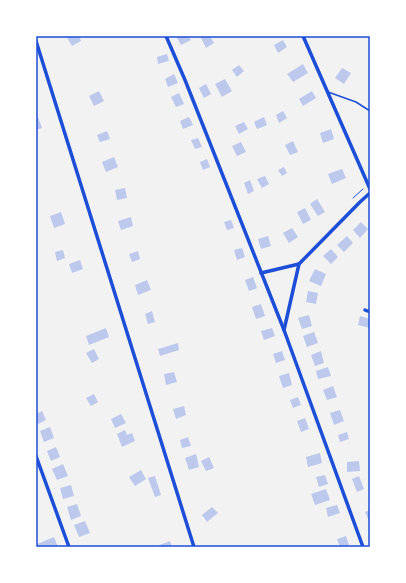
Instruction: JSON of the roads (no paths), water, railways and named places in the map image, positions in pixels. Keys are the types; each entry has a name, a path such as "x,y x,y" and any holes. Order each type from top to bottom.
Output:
{"street":[{"path":"166,36 185,80 284,330 363,547"},
{"path":"303,36 370,189"},
{"path":"36,41 38,53 194,547"},
{"path":"284,330 299,264 370,193"},
{"path":"261,273 299,264"},
{"path":"365,310 370,312"},
{"path":"36,456 69,547"}],"lane":[{"path":"327,92 356,102 370,111"}]}
